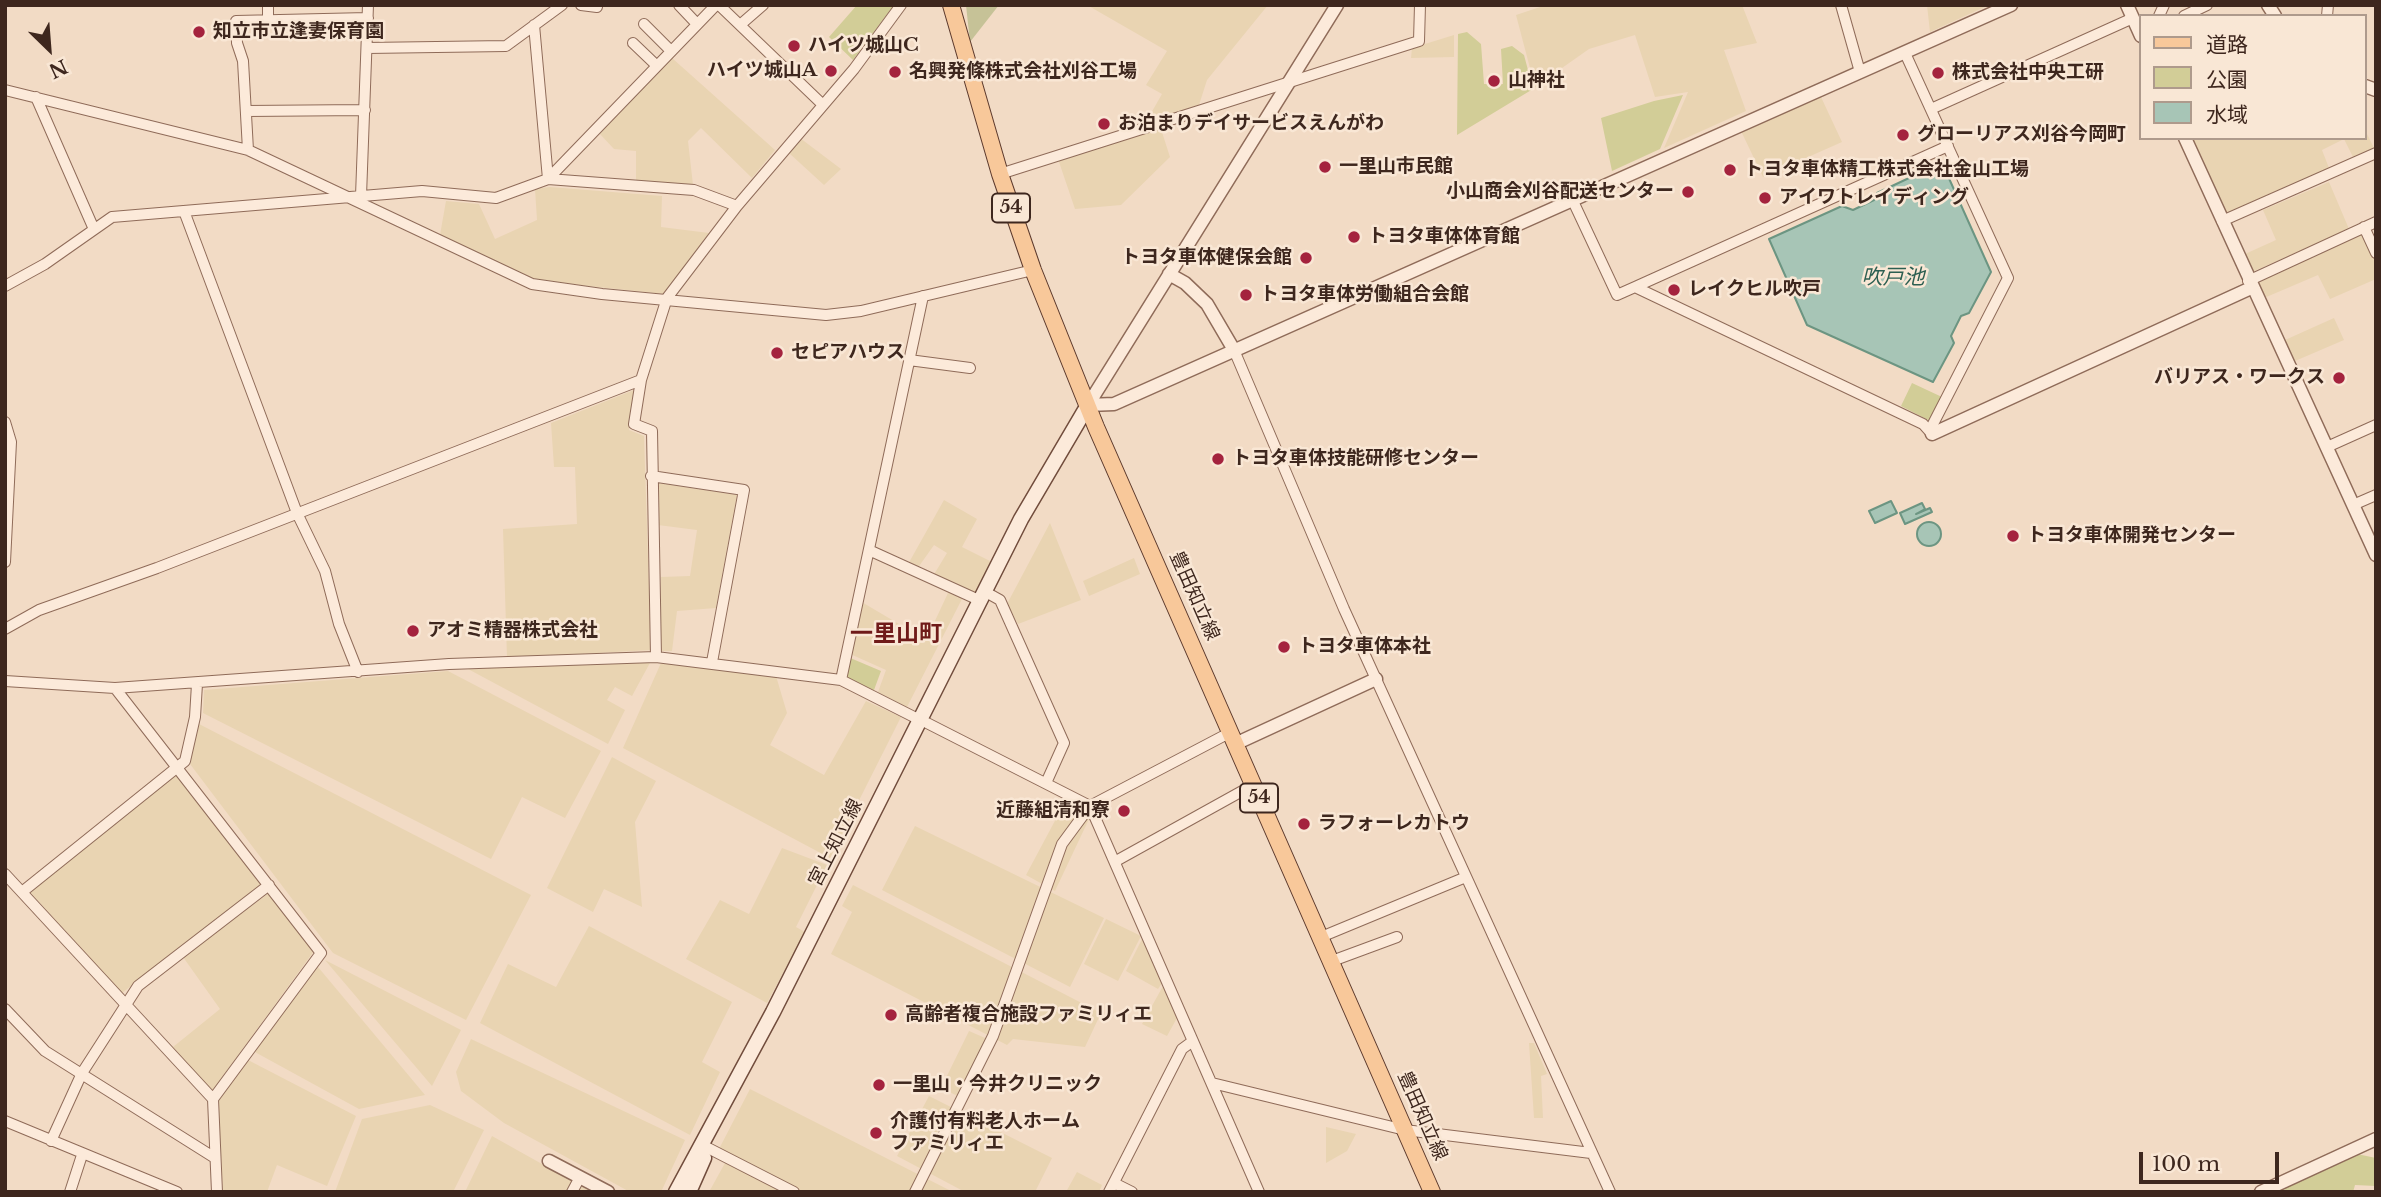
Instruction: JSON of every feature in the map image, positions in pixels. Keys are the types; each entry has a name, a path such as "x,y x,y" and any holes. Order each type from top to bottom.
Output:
{"main road":[{"name":"豊田知立線","path":"951,5 1000,174 1032,270 1088,405 1432,1192"},
{"name":"宮上知立線","path":"689,1192 708,1148 1027,522 1029,510 1088,405"},
{"name":"宮上知立線","path":"676,1192 924,722"}],"street":[{"path":"268,5 268,19"},
{"path":"356,197 365,110 368,5"},
{"path":"368,48 506,46 562,5"},
{"path":"581,5 597,6"},
{"path":"679,5 697,24"},
{"path":"548,179 670,50 717,5 822,104"},
{"path":"740,25 763,5"},
{"path":"656,657 652,431 634,424 641,380 667,298 737,206 854,69 901,5"},
{"path":"1088,405 1337,5"},
{"path":"1000,174 1419,41 1420,5"},
{"path":"1841,5 1860,72"},
{"path":"1088,405 1114,404 2011,5"},
{"path":"2127,5 2140,34"},
{"path":"2188,14 2207,5"},
{"path":"247,150 243,61 237,43 236,21 368,18"},
{"path":"1931,108 2133,18"},
{"path":"644,24 670,50"},
{"path":"534,25 548,179"},
{"path":"633,43 656,65"},
{"path":"1905,53 2008,278 1933,424 1932,434"},
{"path":"5,90 247,150 356,197 402,225 532,284 602,294 826,315 861,311 1032,270"},
{"path":"36,97 93,227"},
{"path":"246,111 365,110"},
{"path":"2186,140 2376,555"},
{"path":"1572,199 1617,295 1948,146"},
{"path":"2222,221 2376,153"},
{"path":"5,286 45,264 93,227 112,217 422,191 496,198 548,179 694,190 737,206"},
{"path":"184,211 297,513 324,571 339,624 358,671"},
{"path":"1932,434 2376,222"},
{"path":"2364,227 2376,253"},
{"path":"1169,274 1185,283 1207,304 1234,350 1376,679 1610,1192"},
{"path":"1635,287 1923,424 1932,434"},
{"path":"841,680 853,617 871,551 923,296"},
{"path":"909,360 970,368"},
{"path":"5,629 39,610 641,380"},
{"path":"5,422 11,442 5,562"},
{"path":"2327,447 2376,425"},
{"path":"651,477 744,491 712,662"},
{"path":"2353,505 2376,495"},
{"path":"871,551 986,598 1000,600 1064,743 1046,783"},
{"path":"5,681 115,688 358,671 656,657 841,680 1090,806 1259,1192"},
{"path":"915,1192 993,1036 1062,844 1090,806 1233,738 1376,679"},
{"path":"22,892 185,761 195,717 197,684"},
{"path":"115,688 321,953 213,1099 217,1192"},
{"path":"1116,861 1253,785"},
{"path":"5,874 213,1099"},
{"path":"1321,937 1466,877"},
{"path":"51,1141 82,1073 138,986 269,885"},
{"path":"1332,961 1397,937"},
{"path":"5,1009 45,1051 215,1158"},
{"path":"1132,1192 1112,1187 1182,1049 1194,1041"},
{"path":"1212,1083 1405,1130 1591,1153"},
{"path":"5,1121 177,1192"},
{"path":"2260,1192 2280,1188 2376,1139"},
{"path":"708,1148 794,1192"},
{"path":"70,1192 82,1155"},
{"path":"549,1161 608,1192"},
{"path":"572,1192 580,1177"}],"shaded area":[{"path":"966,5 999,5 970,42"},
{"path":"1087,5 1268,5 1207,80 1199,105 1146,122 1162,94 1146,85 1167,51"},
{"path":"1546,5 1742,5 1757,43 1724,50 1746,111 1664,148 1688,92 1655,97 1635,35 1589,49 1535,87 1516,15"},
{"path":"1927,5 1989,5 1930,32"},
{"path":"1454,35 1454,57 1411,58 1412,48"},
{"path":"672,58 775,150 752,178 701,128 688,141 693,185 636,180 636,151 614,149 599,133"},
{"path":"1821,97 1842,142 1763,177 1741,131"},
{"path":"1160,126 1170,157 1121,205 1075,209 1058,159"},
{"path":"2367,134 2374,148 2353,157 2344,140 2367,140"},
{"path":"800,138 841,169 824,185 789,153"},
{"path":"2193,140 2342,140 2322,150 2329,168 2226,214"},
{"path":"2329,182 2349,229 2252,272 2245,254 2276,240 2263,210"},
{"path":"550,187 662,196 661,227 709,233 664,294 532,280 440,235 446,201 479,204 495,239 537,220 535,189"},
{"path":"2363,234 2376,262 2376,279 2330,299 2318,275 2264,298 2256,281"},
{"path":"2334,318 2344,340 2295,361 2285,340"},
{"path":"634,390 629,430 644,436 651,650 507,658 503,529 577,524 575,467 554,467 551,423"},
{"path":"658,483 737,495 716,608 677,611 672,651 661,651 661,577 690,576 697,530 658,525"},
{"path":"944,500 977,519 962,547 992,562 975,592 933,576 947,553 934,545 917,569 907,566"},
{"path":"1050,523 1081,600 1018,624 1007,604"},
{"path":"1134,558 1140,574 1089,596 1083,581"},
{"path":"948,593 963,597 907,707 878,692 886,670 848,653 860,601 926,640"},
{"path":"651,661 632,696 615,687 607,700 625,710 608,744 468,669"},
{"path":"661,663 776,676 787,713 770,745 824,775 866,701 901,717 830,858 623,748"},
{"path":"448,671 601,751 565,818 522,797 491,859 203,713 204,690"},
{"path":"199,724 531,895 466,1020 333,953 190,764"},
{"path":"612,757 656,781 635,822 642,907 604,889 593,912 547,888"},
{"path":"176,775 261,885 122,993 30,892"},
{"path":"1065,802 1086,811 1089,819 1055,891 1026,875"},
{"path":"915,826 1104,918 1070,987 882,890"},
{"path":"782,848 827,865 796,927 805,932 767,1003 686,959 720,900 749,914"},
{"path":"853,885 1101,1013 1085,1047 1013,1039 1007,1045 831,954 852,912 842,906"},
{"path":"269,893 314,951 212,1091 173,1047 220,1009 183,957"},
{"path":"1106,919 1141,936 1118,981 1084,964"},
{"path":"589,926 732,1002 702,1062 720,1072 690,1135 480,1023 508,964 556,987"},
{"path":"1142,939 1162,983 1158,989 1126,971"},
{"path":"325,960 461,1030 432,1086"},
{"path":"318,967 425,1095 359,1109 253,1051"},
{"path":"1163,986 1177,1018 1167,1036 1142,1024"},
{"path":"969,1031 992,1041 964,1099 941,1088"},
{"path":"471,1039 685,1140 661,1192 630,1192 504,1123 461,1091 456,1072"},
{"path":"1529,1043 1534,1043 1547,1074 1541,1076 1543,1118 1534,1118"},
{"path":"248,1060 356,1116 327,1186 277,1165 267,1192 223,1192 218,1101"},
{"path":"750,1089 953,1192 803,1192 719,1149"},
{"path":"929,1096 1052,1158 1035,1192 965,1192 897,1156"},
{"path":"430,1105 484,1130 453,1192 335,1192 362,1119"},
{"path":"1326,1127 1356,1134 1347,1151 1326,1163"},
{"path":"492,1136 592,1192 465,1192"},
{"path":"725,1163 782,1192 709,1192"},
{"path":"1077,1172 1102,1185 1099,1192 1066,1192"}],"green space":[{"path":"857,5 894,5 853,60 829,37"},
{"path":"1467,32 1481,44 1484,84 1503,84 1501,49 1512,46 1524,55 1533,89 1457,135 1458,34"},
{"path":"1683,95 1660,149 1612,171 1601,118"},
{"path":"1912,383 1942,397 1930,421 1901,406"},
{"path":"848,657 881,671 874,690 843,677"},
{"path":"2357,1154 2376,1158 2376,1186 2355,1185 2353,1192 2286,1192 2283,1186"}],"water":[{"name":"吹戸池","path":"1939,164 1943,165 1991,272 1969,313 1961,316 1951,336 1954,343 1933,382 1807,325 1769,239 1842,206 1853,210 1874,200 1877,193"},
{"path":"1891,501 1897,513 1875,523 1869,511"},
{"path":"1922,503 1925,509 1916,514 1930,508 1932,512 1905,524 1900,513"},
{"path":"1929,522 1938,525 1941,534 1938,543 1929,546 1920,543 1917,534 1920,525"}],"place":[{"name":"知立市立逢妻保育園","path":"199,32"},
{"name":"ハイツ城山C","path":"794,46"},
{"name":"ハイツ城山A","path":"831,71"},
{"name":"名興発條株式会社刈谷工場","path":"895,72"},
{"name":"株式会社中央工研","path":"1938,73"},
{"name":"山神社","path":"1494,81"},
{"name":"お泊まりデイサービスえんがわ","path":"1104,124"},
{"name":"グローリアス刈谷今岡町","path":"1903,135"},
{"name":"一里山市民館","path":"1325,167"},
{"name":"トヨタ車体精工株式会社金山工場","path":"1730,170"},
{"name":"小山商会刈谷配送センター","path":"1688,192"},
{"name":"アイワトレイディング","path":"1765,198"},
{"name":"トヨタ車体体育館","path":"1354,237"},
{"name":"トヨタ車体健保会館","path":"1306,258"},
{"name":"レイクヒル吹戸","path":"1674,290"},
{"name":"トヨタ車体労働組合会館","path":"1246,295"},
{"name":"セピアハウス","path":"777,353"},
{"name":"バリアス・ワークス","path":"2339,378"},
{"name":"トヨタ車体技能研修センター","path":"1218,459"},
{"name":"トヨタ車体開発センター","path":"2013,536"},
{"name":"アオミ精器株式会社","path":"413,631"},
{"name":"トヨタ車体本社","path":"1284,647"},
{"name":"近藤組清和寮","path":"1124,811"},
{"name":"ラフォーレカトウ","path":"1304,824"},
{"name":"高齢者複合施設ファミリィエ","path":"891,1015"},
{"name":"一里山・今井クリニック","path":"879,1085"},
{"name":"介護付有料老人ホーム ファミリィエ","path":"876,1133"}],"district":[{"name":"一里山町","path":"896,635"}]}
